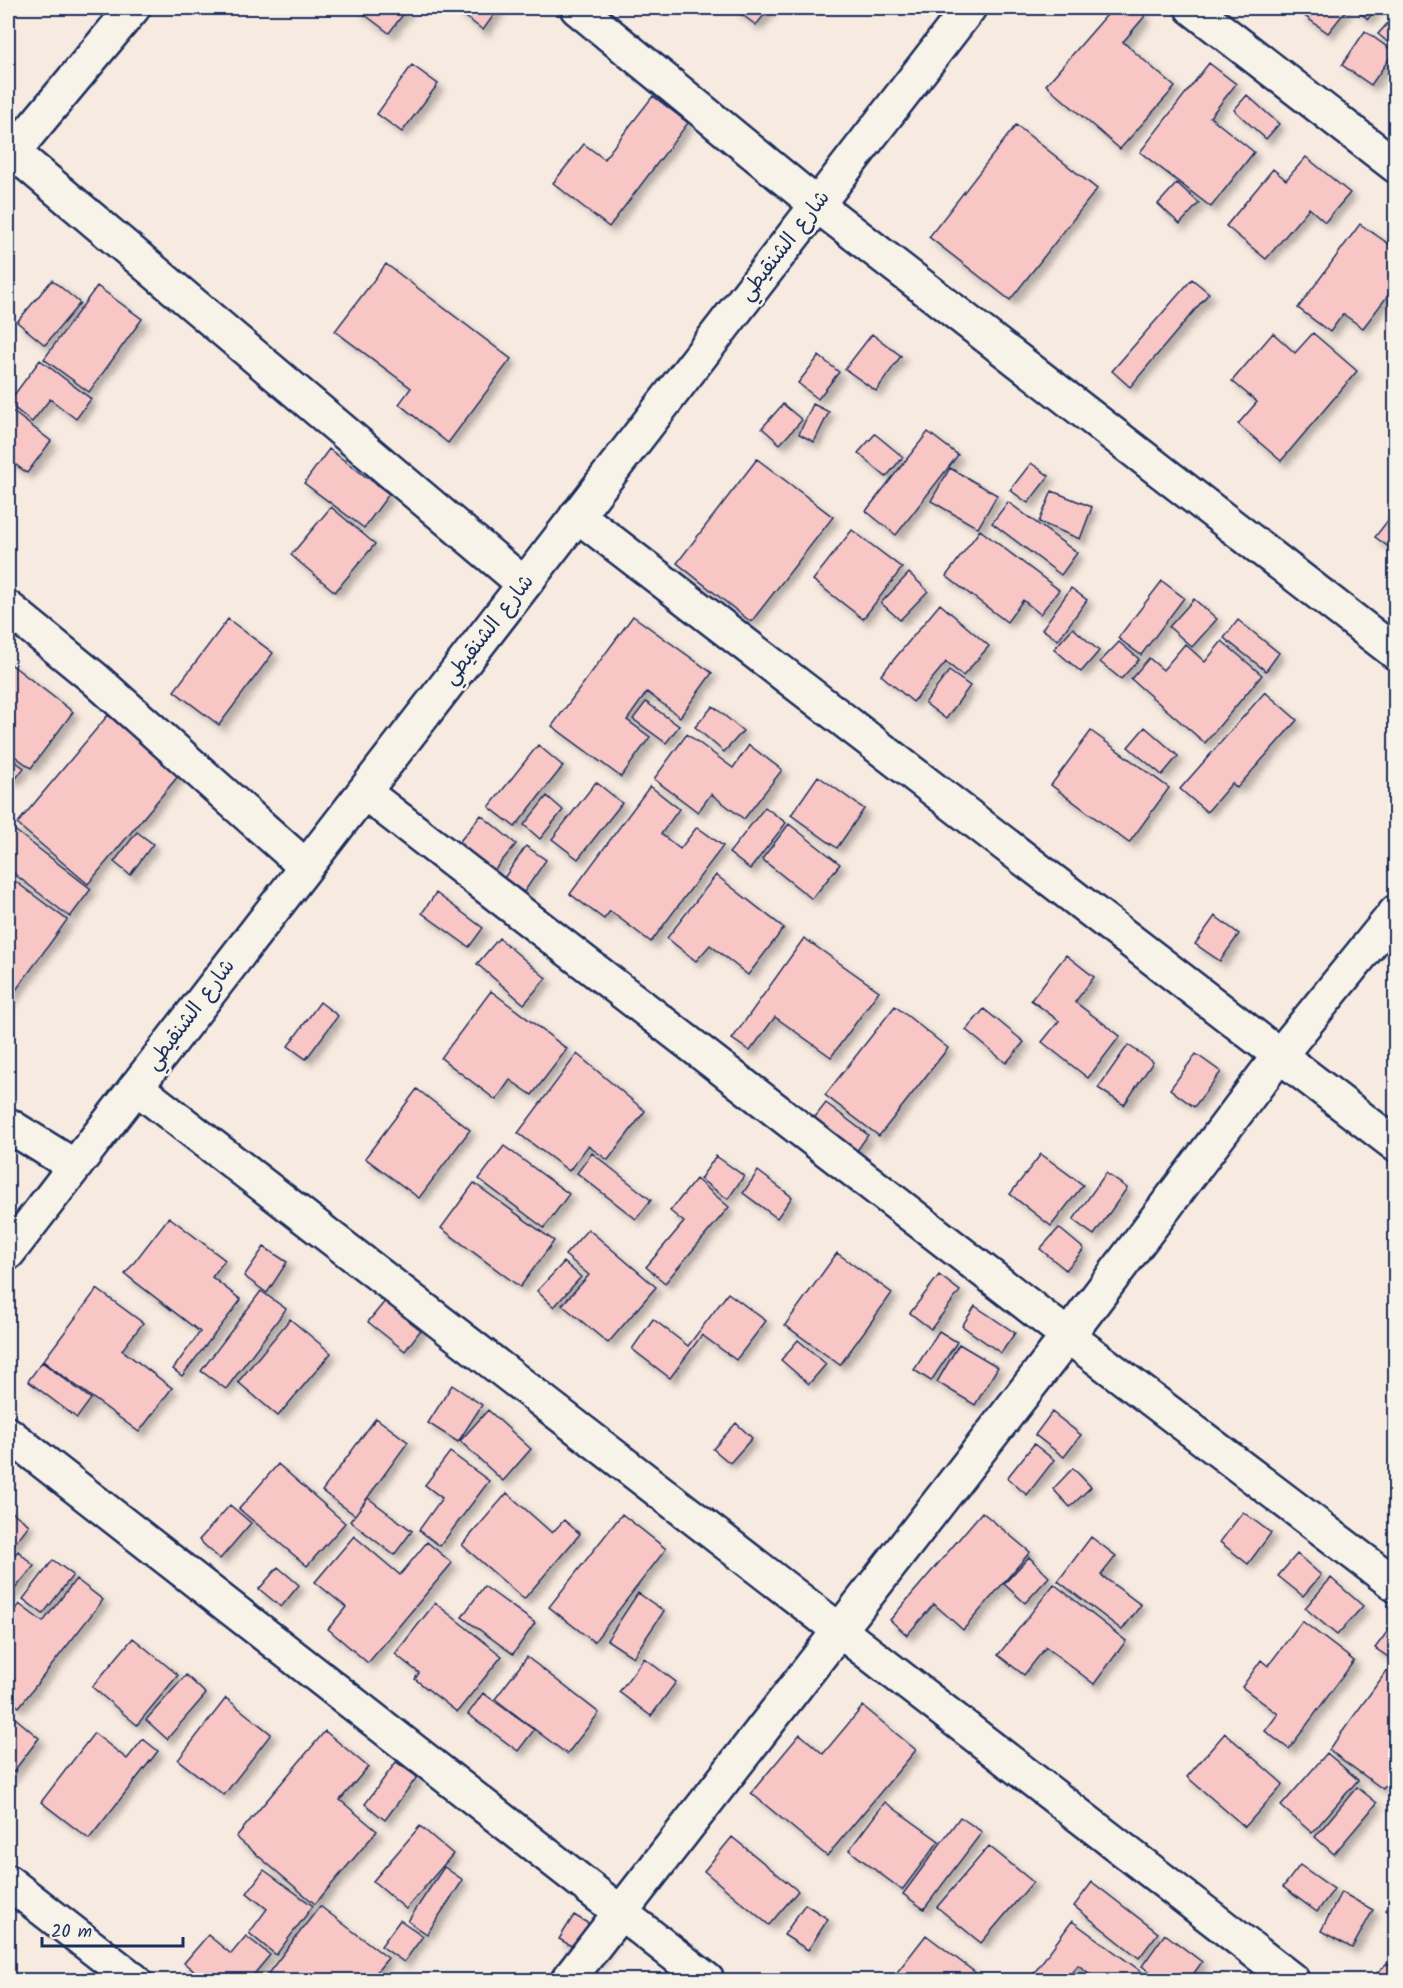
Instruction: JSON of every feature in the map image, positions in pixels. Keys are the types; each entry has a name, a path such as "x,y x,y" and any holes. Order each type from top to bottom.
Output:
{"street":[{"path":"133,8 10,155 524,584"},
{"path":"577,8 817,205 1395,652"},
{"name":"شارع الشنقيطي","path":"8,1253 969,8"},
{"path":"1192,8 1395,166"},
{"path":"577,515 1395,1145"},
{"path":"8,608 94,678 305,866"},
{"path":"364,792 1068,1336 1395,1585"},
{"path":"568,1980 1068,1336 1279,1056 1395,912"},
{"path":"136,1087 838,1632 1292,1980"},
{"path":"8,1125 74,1166"},
{"path":"8,1434 707,1980"},
{"path":"8,1882 134,1980"}],"building":[{"path":"356,8 408,8 389,33"},
{"path":"454,8 499,8 483,30"},
{"path":"733,8 770,8 756,25"},
{"path":"1113,8 1135,8 1145,16 1123,42 1175,87 1120,149 1046,85"},
{"path":"1307,8 1348,8 1328,33 1302,14"},
{"path":"1353,8 1376,8 1368,19"},
{"path":"1396,14 1396,49 1378,34"},
{"path":"1365,31 1394,52 1371,85 1342,65"},
{"path":"1209,63 1236,84 1210,117 1254,152 1211,207 1140,152"},
{"path":"412,65 438,84 402,132 377,114"},
{"path":"1247,95 1279,124 1266,139 1234,110"},
{"path":"653,96 688,123 609,227 553,183 584,144 604,159"},
{"path":"1016,125 1097,189 1010,300 929,237"},
{"path":"1306,157 1350,193 1325,222 1309,208 1266,259 1226,226 1273,169 1286,180"},
{"path":"1177,183 1199,203 1180,224 1158,204"},
{"path":"1360,224 1396,249 1396,285 1363,328 1343,314 1330,332 1298,308"},
{"path":"386,264 511,359 448,443 399,404 411,388 335,331"},
{"path":"1192,279 1209,293 1130,387 1112,371"},
{"path":"52,280 80,303 45,345 17,322"},
{"path":"97,286 142,319 89,392 44,359"},
{"path":"1273,333 1295,353 1313,333 1357,371 1281,461 1238,424 1257,402 1232,381"},
{"path":"872,334 901,356 876,391 845,369"},
{"path":"819,356 839,372 818,399 798,383"},
{"path":"40,360 91,399 76,419 50,399 32,422 8,403"},
{"path":"783,404 802,420 780,444 762,428"},
{"path":"813,404 829,412 814,442 799,434"},
{"path":"8,408 51,441 27,473 8,459"},
{"path":"928,432 958,455 896,535 866,511"},
{"path":"875,434 903,457 886,477 858,453"},
{"path":"329,449 389,494 364,528 304,483"},
{"path":"757,459 833,517 751,622 677,563"},
{"path":"1031,463 1049,476 1028,503 1010,490"},
{"path":"950,468 997,495 978,528 931,501"},
{"path":"1052,491 1092,507 1080,539 1039,522"},
{"path":"1008,502 1077,553 1061,575 992,523"},
{"path":"331,507 375,544 335,592 291,555"},
{"path":"1396,510 1396,552 1375,537"},
{"path":"852,530 902,568 863,619 813,580"},
{"path":"980,530 1059,590 1040,614 1023,600 1007,622 946,576"},
{"path":"909,573 928,591 900,620 881,603"},
{"path":"1162,581 1184,598 1141,655 1118,638"},
{"path":"1071,588 1087,600 1058,640 1042,629"},
{"path":"1194,599 1217,619 1192,647 1169,627"},
{"path":"940,604 989,646 963,676 946,662 913,702 881,675"},
{"path":"633,616 712,673 680,717 647,692 627,720 650,737 621,777 552,726"},
{"path":"228,619 273,653 219,725 174,691"},
{"path":"1238,620 1279,653 1266,671 1224,638"},
{"path":"1073,628 1099,651 1081,672 1054,649"},
{"path":"1222,641 1262,675 1205,743 1131,679 1149,658 1163,670 1185,644 1205,662"},
{"path":"1119,642 1139,659 1121,679 1100,662"},
{"path":"8,662 73,712 31,768 8,751"},
{"path":"949,671 970,686 946,719 925,703"},
{"path":"1265,692 1297,720 1237,788 1232,783 1207,812 1180,789"},
{"path":"646,702 679,726 666,743 633,719"},
{"path":"713,706 743,731 724,752 695,727"},
{"path":"108,715 179,775 88,884 17,824"},
{"path":"1145,727 1178,756 1162,775 1128,747"},
{"path":"1091,731 1169,788 1129,843 1051,785"},
{"path":"687,734 733,768 749,745 782,770 744,819 711,794 698,812 654,779"},
{"path":"538,745 563,766 515,827 489,807"},
{"path":"8,756 24,768 14,781 8,776"},
{"path":"818,776 864,809 837,848 791,815"},
{"path":"596,782 622,803 578,859 552,839"},
{"path":"650,786 679,809 661,834 680,849 697,827 723,846 651,942 610,911 604,919 570,894"},
{"path":"547,796 563,810 540,839 524,825"},
{"path":"765,807 786,823 750,869 729,853"},
{"path":"481,815 516,844 490,875 456,846"},
{"path":"789,824 840,864 812,899 762,859"},
{"path":"8,825 91,889 70,917 8,869"},
{"path":"137,832 153,844 130,875 114,862"},
{"path":"526,846 546,860 524,892 504,878"},
{"path":"716,875 784,928 748,975 710,945 696,961 667,938"},
{"path":"8,876 67,920 8,1001"},
{"path":"436,893 483,928 469,947 422,913"},
{"path":"1215,916 1239,934 1220,961 1195,944"},
{"path":"499,938 546,978 524,1004 477,964"},
{"path":"804,938 879,991 831,1057 775,1017 750,1051 732,1039"},
{"path":"1066,955 1094,977 1075,1002 1120,1036 1088,1078 1042,1042 1059,1021 1031,1000"},
{"path":"491,991 567,1049 532,1095 510,1080 496,1100 441,1058"},
{"path":"320,1002 338,1016 306,1059 288,1046"},
{"path":"895,1006 948,1048 879,1136 825,1095"},
{"path":"984,1009 1024,1042 1006,1063 966,1030"},
{"path":"1128,1045 1153,1062 1124,1105 1098,1088"},
{"path":"577,1054 645,1111 608,1160 588,1146 569,1171 518,1133"},
{"path":"1196,1054 1221,1072 1194,1107 1170,1089"},
{"path":"417,1089 470,1130 419,1198 365,1158"},
{"path":"826,1103 868,1135 854,1155 811,1122"},
{"path":"504,1146 569,1194 544,1228 479,1179"},
{"path":"592,1153 651,1200 636,1219 577,1173"},
{"path":"1041,1154 1083,1185 1051,1226 1010,1194"},
{"path":"716,1156 744,1176 728,1199 700,1179"},
{"path":"758,1171 792,1197 777,1218 743,1193"},
{"path":"1106,1173 1127,1188 1094,1235 1073,1220"},
{"path":"696,1179 729,1207 665,1283 646,1267 684,1222 670,1211"},
{"path":"474,1183 554,1241 520,1287 441,1228"},
{"path":"169,1217 225,1260 212,1277 241,1300 182,1376 173,1369 200,1332 125,1274"},
{"path":"1059,1228 1084,1249 1066,1270 1040,1249"},
{"path":"588,1229 656,1287 608,1343 562,1305 589,1275 565,1255"},
{"path":"264,1247 287,1262 267,1293 244,1276"},
{"path":"837,1253 892,1293 840,1365 785,1325"},
{"path":"564,1262 581,1277 554,1307 537,1291"},
{"path":"939,1275 960,1291 931,1329 910,1313"},
{"path":"97,1289 143,1323 122,1350 172,1388 139,1432 43,1361"},
{"path":"261,1291 286,1309 226,1389 201,1371"},
{"path":"728,1293 766,1321 736,1360 702,1335 670,1378 632,1349 653,1319 688,1346"},
{"path":"390,1295 426,1323 405,1351 368,1322"},
{"path":"975,1306 1015,1333 1001,1353 962,1326"},
{"path":"290,1319 331,1353 278,1416 238,1382"},
{"path":"939,1331 957,1342 931,1381 914,1370"},
{"path":"798,1340 826,1364 809,1384 781,1360"},
{"path":"959,1344 998,1367 975,1405 937,1382"},
{"path":"42,1362 91,1399 77,1418 28,1381"},
{"path":"452,1385 482,1405 458,1442 428,1423"},
{"path":"488,1410 531,1449 503,1481 460,1441"},
{"path":"1052,1412 1081,1435 1064,1457 1035,1435"},
{"path":"376,1418 408,1442 355,1515 322,1491"},
{"path":"736,1423 752,1438 730,1463 713,1449"},
{"path":"1034,1444 1054,1460 1027,1495 1007,1478"},
{"path":"450,1452 489,1481 440,1546 419,1530 442,1498 425,1485"},
{"path":"278,1464 345,1523 307,1566 239,1509"},
{"path":"1073,1468 1091,1487 1070,1507 1053,1489"},
{"path":"507,1493 552,1533 564,1520 580,1534 524,1599 462,1545"},
{"path":"368,1498 412,1531 394,1555 350,1521"},
{"path":"230,1505 251,1523 220,1559 199,1540"},
{"path":"8,1509 29,1525 8,1552"},
{"path":"982,1512 1030,1552 963,1630 934,1604 907,1635 890,1620"},
{"path":"1243,1512 1271,1533 1248,1564 1220,1542"},
{"path":"622,1514 666,1549 594,1642 549,1607"},
{"path":"354,1536 400,1575 427,1542 452,1563 368,1663 328,1629 346,1607 315,1582"},
{"path":"1091,1537 1116,1556 1101,1575 1141,1605 1122,1630 1058,1581"},
{"path":"18,1551 34,1566 9,1596 8,1563"},
{"path":"1297,1554 1321,1575 1303,1596 1278,1576"},
{"path":"1029,1557 1049,1577 1025,1603 1004,1584"},
{"path":"53,1560 73,1575 43,1614 23,1599"},
{"path":"278,1567 299,1585 281,1607 259,1589"},
{"path":"1331,1578 1363,1606 1337,1635 1305,1608"},
{"path":"76,1579 103,1600 19,1707 8,1699 8,1619 19,1604 43,1622"},
{"path":"1054,1584 1126,1641 1094,1684 1046,1647 1024,1675 998,1655"},
{"path":"484,1586 535,1623 513,1654 462,1617"},
{"path":"638,1593 664,1611 633,1657 607,1640"},
{"path":"435,1603 502,1656 457,1712 415,1679 419,1673 395,1654"},
{"path":"1396,1620 1396,1773 1383,1789 1329,1750 1394,1661 1375,1648"},
{"path":"1302,1621 1354,1661 1289,1749 1265,1731 1278,1714 1242,1687 1261,1660 1268,1666"},
{"path":"133,1638 178,1675 137,1725 92,1687"},
{"path":"527,1657 599,1713 567,1754 495,1699"},
{"path":"644,1658 676,1682 651,1716 619,1692"},
{"path":"186,1675 206,1694 167,1739 146,1720"},
{"path":"483,1693 534,1730 518,1751 468,1714"},
{"path":"226,1698 271,1734 224,1795 178,1760"},
{"path":"863,1706 916,1750 827,1856 751,1793 800,1734 823,1754"},
{"path":"8,1712 39,1738 8,1779"},
{"path":"325,1731 368,1767 340,1800 377,1831 315,1904 236,1837"},
{"path":"94,1733 127,1759 143,1739 158,1751 89,1839 41,1802"},
{"path":"1225,1733 1283,1784 1245,1827 1187,1777"},
{"path":"1327,1753 1358,1780 1312,1833 1281,1806"},
{"path":"396,1762 417,1777 385,1820 365,1804"},
{"path":"1357,1787 1377,1803 1334,1854 1315,1837"},
{"path":"885,1802 939,1841 902,1890 849,1850"},
{"path":"960,1817 982,1832 924,1909 903,1894"},
{"path":"420,1826 453,1854 406,1909 373,1881"},
{"path":"732,1837 798,1891 769,1925 704,1871"},
{"path":"989,1846 1033,1882 981,1943 937,1907"},
{"path":"1300,1865 1334,1889 1317,1912 1283,1887"},
{"path":"444,1867 463,1880 427,1934 408,1921"},
{"path":"264,1870 313,1906 276,1955 249,1933 267,1909 247,1893"},
{"path":"1092,1882 1158,1933 1139,1958 1074,1906"},
{"path":"1341,1892 1373,1910 1352,1948 1321,1931"},
{"path":"1396,1899 1396,1917 1386,1910"},
{"path":"805,1904 828,1919 808,1950 784,1935"},
{"path":"320,1906 388,1958 370,1980 263,1980"},
{"path":"574,1915 611,1937 598,1961 559,1939"},
{"path":"400,1920 423,1936 404,1962 381,1946"},
{"path":"1072,1921 1146,1975 1143,1980 1099,1980 1078,1965 1066,1980 1044,1980 1034,1973"},
{"path":"1165,1934 1202,1962 1189,1980 1162,1980 1142,1966"},
{"path":"208,1935 231,1954 246,1936 270,1955 249,1980 205,1980 184,1963"},
{"path":"926,1935 985,1980 891,1980"},
{"path":"1387,1963 1396,1972 1396,1980 1376,1980 1373,1977"}]}
